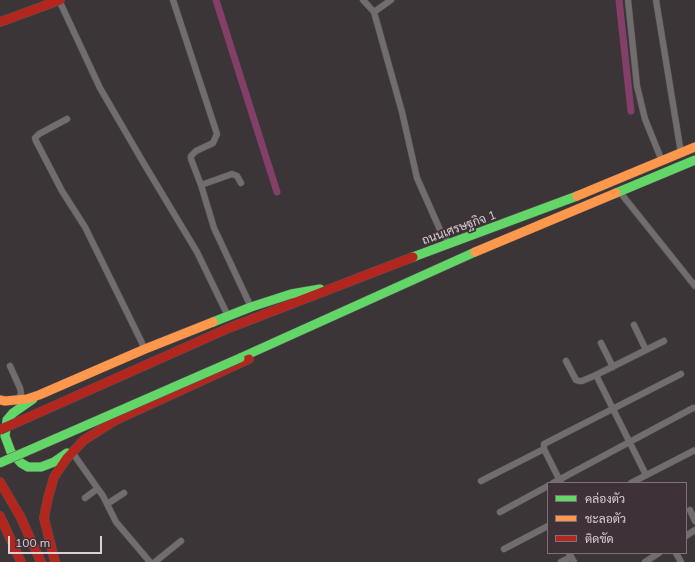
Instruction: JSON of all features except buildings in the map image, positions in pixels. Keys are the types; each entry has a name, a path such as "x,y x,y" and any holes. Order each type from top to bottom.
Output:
{"main road":[{"path":"0,22 59,0"},
{"name":"ถนนเศรษฐกิจ 1","path":"0,430 229,328 396,263 549,207 695,147"},
{"path":"0,463 332,317 444,265 695,160"},
{"path":"0,400 27,399 145,349 251,307 302,291 330,288"},
{"path":"53,389 13,412 7,420 5,436 11,452 21,463 28,467 41,467 54,462 84,440 114,421 309,332 332,317"},
{"path":"55,562 44,518 48,498 54,477 66,458 84,440"},
{"path":"0,482 20,516 41,562"},
{"path":"0,516 21,562"}],"street":[{"path":"59,0 100,88 194,247 228,316"},
{"path":"173,0 217,134 213,143 196,151 191,156 191,160 201,185 214,228 251,307"},
{"path":"363,0 374,12 402,112 417,178 441,232 450,244"},
{"path":"374,12 391,0"},
{"path":"628,0 637,86 645,119 662,160"},
{"path":"656,0 681,153"},
{"path":"67,119 39,134 35,138 36,141 62,191 85,227 145,349"},
{"path":"201,185 232,174 237,176 241,183"},
{"path":"619,191 695,286"},
{"path":"634,325 646,350"},
{"path":"566,361 576,380 582,381 664,341"},
{"path":"601,343 613,367"},
{"path":"10,366 20,388 21,393 19,399"},
{"path":"682,374 544,444 544,449 560,481 693,408"},
{"path":"596,375 646,475"},
{"path":"481,481 544,449"},
{"path":"633,482 695,450"},
{"path":"72,452 98,488 116,522 150,562"},
{"path":"500,512 547,487"},
{"path":"84,498 98,488"},
{"path":"107,504 124,493"},
{"path":"690,510 695,521"},
{"path":"504,549 547,527"},
{"path":"155,562 181,541"},
{"path":"645,562 657,554"},
{"path":"561,562 571,557"}],"waterway":[{"path":"216,0 277,192"},
{"path":"619,0 631,111"}],"traffic: fast":[{"path":"616,193 695,160"},
{"path":"413,257 577,196"},
{"path":"240,358 475,252"},
{"path":"213,322 251,307 291,294 320,289"},
{"path":"0,463 240,358"},
{"path":"33,399 13,413 7,420 5,436 11,452 21,463 28,467 41,467 54,462 67,453"}],"traffic: slow":[{"path":"577,196 695,147"},
{"path":"475,252 616,193"},
{"path":"0,400 27,399 39,395 145,349 213,322"}],"traffic: jam":[{"path":"0,22 60,0"},
{"path":"229,328 413,257"},
{"path":"0,430 229,328"},
{"path":"55,562 44,518 48,498 54,477 67,458 84,440 114,421 249,359"},
{"path":"0,482 20,516 41,562"},
{"path":"0,516 21,562"}]}
